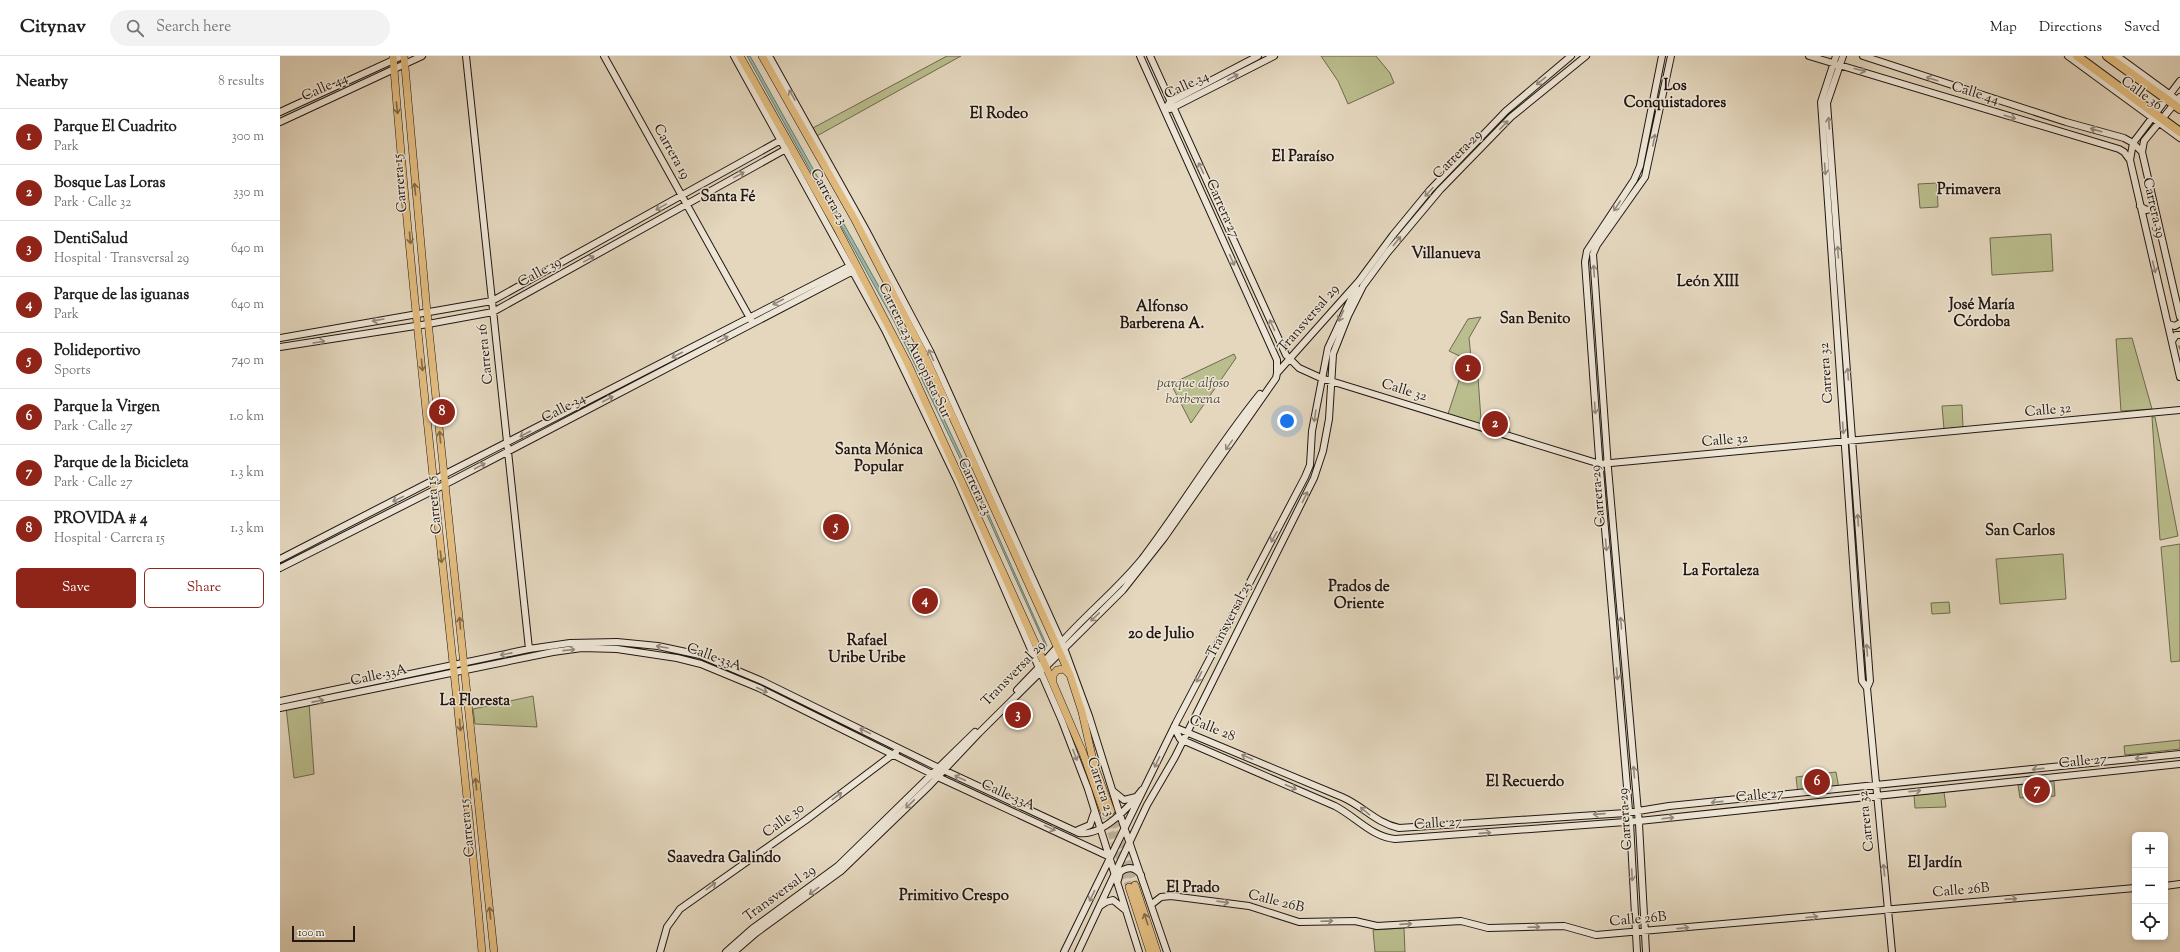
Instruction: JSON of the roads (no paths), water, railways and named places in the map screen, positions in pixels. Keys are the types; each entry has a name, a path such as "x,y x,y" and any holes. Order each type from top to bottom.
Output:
{"highway":[{"path":"2077,56 2174,130"},
{"path":"2107,56 2138,74 2168,97 2178,102"}],"main road":[{"name":"Carrera 15","path":"403,56 405,64 428,324 494,952"},
{"name":"Carrera 23 Autopista Sur","path":"740,56 887,329 961,477 1043,667"},
{"name":"Carrera 23 Autopista Sur","path":"762,56 854,218 924,354 1060,647"},
{"name":"Carrera 15","path":"393,58 433,482 482,952"},
{"name":"Carrera 23","path":"1043,667 1053,682 1108,811 1094,765 1083,718 1060,647"},
{"path":"1053,682 1054,674 1058,670 1065,670 1070,675"},
{"path":"1150,952 1132,886 1157,952"}],"street":[{"name":"Calle 44","path":"280,112 393,58 403,56"},
{"name":"Calle 44","path":"280,122 422,56"},
{"name":"Carrera 16","path":"466,56 529,649"},
{"name":"Carrera 19","path":"604,56 751,320"},
{"name":"Carrera 23","path":"734,56 854,268"},
{"name":"Carrera 23","path":"769,56 880,255 930,351 1089,716 1111,788 1152,904 1167,952"},
{"name":"Carrera 27","path":"1140,56 1277,360 1277,373"},
{"name":"Carrera 27","path":"1150,56 1289,360"},
{"name":"Calle 34","path":"1164,110 1170,102 1258,56"},
{"name":"Calle 34","path":"1164,110 1173,108 1274,56"},
{"name":"Carrera 29","path":"1361,284 1392,235 1424,197 1526,92 1571,56"},
{"name":"Carrera 29","path":"1361,284 1445,185 1516,113 1586,56"},
{"name":"Carrera 29","path":"1637,952 1630,822 1600,464 1585,259 1587,251 1634,180 1640,166 1662,56"},
{"name":"Carrera 29","path":"1646,952 1639,821 1608,464 1593,254 1597,245 1641,184 1648,168 1671,56"},
{"name":"Calle 44","path":"1808,56 2119,149 2124,152 2130,160"},
{"name":"Carrera 32","path":"1836,56 1837,64 1827,103 1870,681 1867,688 1892,952"},
{"name":"Carrera 32","path":"1843,56 1837,64 1820,102 1862,681 1867,688"},
{"name":"Calle 44","path":"1864,56 2133,143"},
{"name":"Calle 36","path":"2068,56 2154,116"},
{"name":"Calle 36","path":"2117,56 2138,74"},
{"name":"Carrera 39","path":"2180,81 2133,143 2130,160 2180,377"},
{"path":"2142,152 2144,141 2178,102"},
{"path":"2151,133 2174,130"},
{"name":"Calle 36","path":"2174,130 2180,138"},
{"name":"Calle 39","path":"280,338 492,301 781,140"},
{"path":"2133,143 2142,152"},
{"name":"Calle 39","path":"280,347 418,326 494,312 786,149"},
{"name":"Carrera 39","path":"2142,152 2180,317"},
{"path":"1640,166 1642,170 1648,168"},
{"path":"1634,180 1638,178 1641,184"},
{"path":"2140,206 2146,210 2151,209 2154,205"},
{"name":"Calle 34","path":"280,559 854,268"},
{"name":"Transversal 29","path":"726,952 841,871 1043,667 1060,647 1119,586 1141,560 1191,489 1215,451 1277,373 1361,284"},
{"name":"Transversal 25","path":"1064,952 1142,790 1308,471 1310,465 1312,431 1321,378 1332,336 1361,284"},
{"name":"Transversal 25","path":"1078,952 1097,908 1147,805 1183,740 1314,478 1323,451 1329,419 1332,365 1337,344 1361,284"},
{"name":"Calle 34","path":"280,568 446,485 751,320"},
{"path":"2168,324 2175,326 2180,323"},
{"path":"2172,343 2173,337 2180,335"},
{"name":"Calle 32","path":"1289,360 1299,368 1321,378 1600,464 2180,410"},
{"name":"Calle 33A","path":"280,708 454,672 464,666 529,649 570,643 590,642 617,642 652,645 700,655 741,672 941,769 1071,829 1084,833 1099,828"},
{"name":"Calle 33A","path":"280,701 453,664 464,666 582,648 617,649 677,658 700,664 738,679 836,725 935,776 1109,858"},
{"name":"Carrera 23","path":"1043,667 1093,806 1139,952"},
{"path":"738,679 741,672"},
{"name":"Calle 28","path":"1174,727 1355,802 1376,820 1399,828"},
{"name":"Calle 28","path":"1174,727 1183,740 1335,806 1356,818 1371,831 1390,839"},
{"name":"Calle 30","path":"660,952 667,927 680,909 806,820 900,749"},
{"name":"Calle 27","path":"1399,828 1629,812 2180,754"},
{"name":"Calle 27","path":"1390,839 1630,822 2180,764"},
{"path":"1111,788 1117,796 1124,800 1137,796"},
{"name":"Transversal 25","path":"1099,828 1120,815 1142,790"},
{"path":"1071,829 1082,830 1090,825 1094,817 1093,806"},
{"path":"1451,825 1451,835"},
{"path":"1119,889 1118,876 1126,868 1136,869 1143,880"},
{"path":"2168,886 2180,884"},
{"name":"Calle 26B","path":"1152,904 1161,897 1170,896 1249,906 1299,922 1355,921 1377,926 1461,921 1481,928 1556,926 1574,928 1596,936 2132,888"},
{"path":"1097,908 1104,902 1113,900 1120,904 1127,912"},
{"name":"Transversal 29","path":"734,952 746,938"}],"water":[{"path":"747,56 750,56 897,319 967,468 965,469 894,321"},
{"path":"973,484 975,484 1047,646 1046,647"}],"tunnel":[{"path":"1111,811 1135,885"},
{"path":"1104,812 1129,887"}],"place":[{"name":"Parque El Cuadrito","path":"1468,368"},
{"name":"PROVIDA # 4","path":"442,412"},
{"name":"Bosque Las Loras","path":"1495,424"},
{"name":"Polideportivo","path":"836,527"},
{"name":"Parque de las iguanas","path":"925,601"},
{"name":"DentiSalud","path":"1018,715"},
{"name":"Parque la Virgen","path":"1817,782"},
{"name":"Parque de la Bicicleta","path":"2037,790"}],"district":[{"name":"Los Conquistadores","path":"1675,94"},
{"name":"El Rodeo","path":"999,114"},
{"name":"El Paraíso","path":"1303,157"},
{"name":"Primavera","path":"1969,190"},
{"name":"Santa Fé","path":"728,197"},
{"name":"Villanueva","path":"1446,254"},
{"name":"León XIII","path":"1708,282"},
{"name":"José María Córdoba","path":"1982,314"},
{"name":"Alfonso Barberena A.","path":"1162,316"},
{"name":"San Benito","path":"1535,319"},
{"name":"Santa Mónica Popular","path":"879,458"},
{"name":"San Carlos","path":"2020,531"},
{"name":"La Fortaleza","path":"1721,571"},
{"name":"Prados de Oriente","path":"1359,596"},
{"name":"20 de Julio","path":"1161,634"},
{"name":"Rafael Uribe Uribe","path":"867,650"},
{"name":"La Floresta","path":"475,701"},
{"name":"El Recuerdo","path":"1525,782"},
{"name":"Saavedra Galindo","path":"724,858"},
{"name":"El Jardín","path":"1935,863"},
{"name":"El Prado","path":"1193,888"},
{"name":"Primitivo Crespo","path":"954,896"}],"park label":[{"name":"parque alfoso barberena","path":"1193,392"}]}
